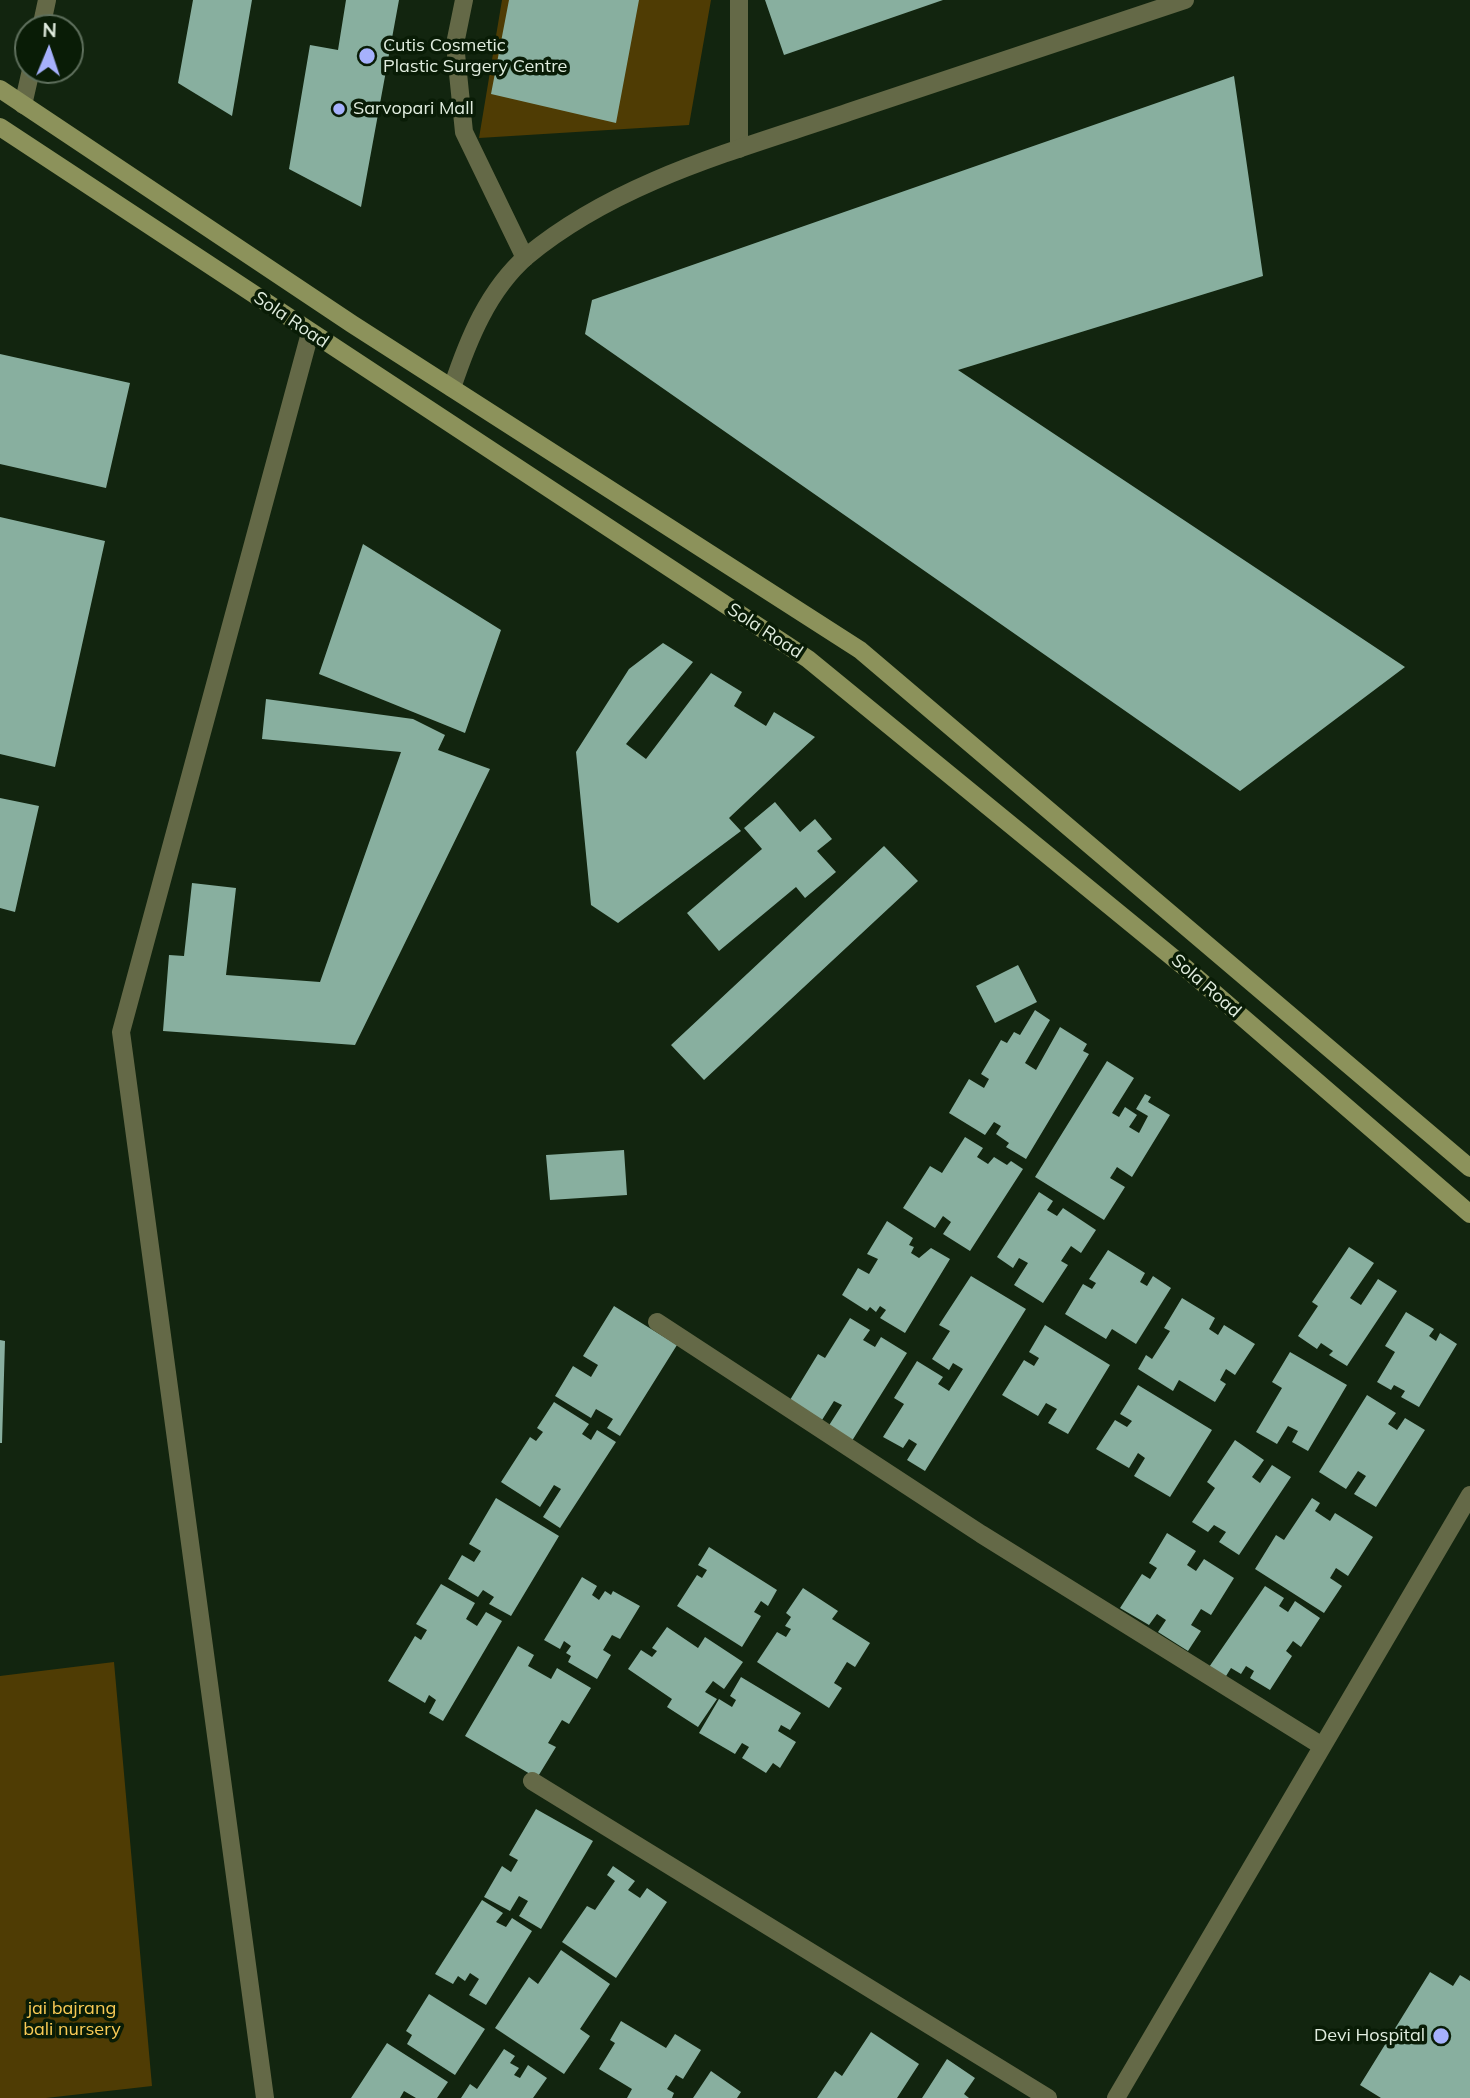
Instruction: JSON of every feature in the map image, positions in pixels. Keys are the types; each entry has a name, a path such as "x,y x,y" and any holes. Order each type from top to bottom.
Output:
{"main road":[{"name":"Sola Road","path":"0,89 452,388 860,650 1470,1168"},
{"name":"Sola Road","path":"0,127 808,659 1182,965 1470,1214"}],"street":[{"path":"464,0 455,44 464,132 525,258"},
{"path":"738,0 738,149"},
{"path":"452,388 471,334 492,298 525,258 575,222 657,178 1185,0"},
{"path":"23,104 28,84"},
{"path":"265,2098 121,1032 310,333"},
{"path":"657,1322 981,1534 1322,1746"},
{"path":"1116,2098 1470,1495"},
{"path":"532,1782 1048,2098"}],"green space":[{"path":"502,0 711,0 689,125 479,138"},
{"name":"jai bajrang bali nursery","path":"114,1662 152,2086 46,2098 0,2098 0,1676"}],"building":[{"path":"193,0 252,0 232,116 178,83"},
{"name":"Sarvopari Mall","path":"346,0 399,0 361,207 289,169 310,45 338,50"},
{"path":"509,0 639,0 616,123 491,94"},
{"path":"765,0 943,0 784,55"},
{"path":"1234,76 1263,276 958,370 1405,667 1240,791 585,334 592,300"},
{"path":"0,354 130,383 106,488 0,464"},
{"path":"0,517 105,541 55,767 0,754"},
{"path":"363,544 501,630 465,733 319,674"},
{"path":"663,643 693,662 626,744 646,759 711,673 742,692 734,706 766,726 774,712 815,737 729,818 741,831 618,923 591,905 576,752 629,669"},
{"path":"266,699 413,719 445,735 438,750 490,769 355,1045 163,1031 169,955 184,956 192,883 236,888 226,975 320,982 401,752 262,739"},
{"path":"0,798 39,806 15,912 0,908"},
{"path":"775,802 800,832 815,819 832,839 817,851 836,872 805,898 796,887 719,951 687,913 762,849 744,828"},
{"path":"884,846 918,881 704,1080 671,1045"},
{"path":"1018,965 1037,1002 995,1023 976,986"},
{"path":"1035,1010 1050,1020 1025,1063 1036,1070 1060,1027 1087,1044 1083,1051 1089,1054 1026,1159 1006,1147 1009,1143 996,1134 1001,1126 994,1122 985,1135 949,1113 969,1079 984,1088 989,1079 981,1074 1001,1040 1007,1043 1014,1032 1020,1035"},
{"path":"1107,1061 1134,1078 1112,1113 1119,1117 1125,1107 1137,1115 1129,1127 1139,1133 1148,1116 1136,1109 1145,1094 1151,1097 1148,1102 1170,1115 1132,1177 1117,1167 1110,1178 1125,1187 1104,1220 1035,1177"},
{"path":"965,1137 983,1148 977,1157 988,1164 994,1157 1007,1165 1011,1161 1023,1169 970,1251 943,1234 951,1222 943,1216 935,1228 903,1208 930,1166 942,1173"},
{"path":"624,1150 627,1195 550,1200 546,1155"},
{"path":"1039,1192 1053,1201 1047,1210 1057,1216 1063,1208 1096,1230 1081,1253 1071,1246 1061,1261 1068,1265 1043,1303 1014,1285 1028,1263 1019,1258 1013,1268 997,1257"},
{"path":"887,1221 913,1238 909,1245 914,1247 911,1253 919,1258 931,1248 950,1259 905,1333 880,1318 886,1310 880,1306 876,1312 870,1307 867,1311 842,1295 858,1268 869,1274 878,1259 867,1254"},
{"path":"1349,1247 1374,1263 1350,1298 1361,1305 1378,1279 1397,1291 1347,1366 1329,1355 1333,1351 1321,1343 1317,1349 1298,1336 1318,1306 1312,1302"},
{"path":"1108,1250 1145,1273 1140,1282 1147,1286 1153,1276 1171,1288 1136,1344 1112,1329 1106,1339 1065,1314 1083,1284 1092,1289 1096,1283 1089,1279"},
{"path":"971,1276 1026,1309 925,1471 907,1460 917,1444 909,1439 903,1448 883,1437 904,1404 894,1398 917,1361 943,1377 938,1384 949,1391 963,1369 953,1363 949,1370 932,1359 950,1331 939,1325"},
{"path":"1182,1298 1215,1318 1209,1329 1218,1335 1224,1325 1255,1344 1235,1375 1226,1369 1220,1380 1226,1384 1215,1402 1179,1380 1173,1391 1138,1369 1146,1355 1152,1359 1170,1331 1164,1328"},
{"path":"614,1306 677,1345 620,1436 607,1428 613,1419 596,1409 591,1418 555,1396 573,1366 591,1377 598,1365 583,1356"},
{"path":"1406,1312 1434,1329 1429,1336 1436,1341 1440,1333 1457,1344 1419,1407 1401,1397 1405,1391 1394,1385 1391,1390 1377,1382 1395,1352 1385,1346"},
{"path":"850,1318 870,1330 863,1340 875,1347 881,1337 907,1353 850,1444 826,1430 842,1405 834,1401 822,1420 790,1400 818,1354 825,1358"},
{"path":"1045,1325 1110,1365 1068,1434 1048,1423 1057,1409 1046,1403 1038,1416 1002,1395 1024,1360 1034,1366 1039,1358 1029,1352"},
{"path":"0,1340 5,1341 2,1443 0,1443"},
{"path":"1290,1352 1347,1385 1308,1451 1292,1442 1298,1431 1288,1426 1277,1444 1256,1432 1282,1388 1272,1382"},
{"path":"1138,1385 1212,1430 1170,1497 1134,1476 1145,1458 1138,1453 1129,1468 1096,1449 1115,1420 1127,1427 1132,1421 1120,1414"},
{"path":"1367,1395 1396,1413 1388,1424 1397,1430 1405,1418 1425,1430 1376,1507 1354,1494 1366,1476 1358,1471 1346,1489 1319,1472"},
{"path":"554,1402 589,1424 582,1434 591,1440 597,1430 616,1442 560,1528 543,1517 561,1489 554,1485 540,1507 501,1482 530,1437 536,1441 543,1432 537,1428"},
{"path":"1235,1440 1264,1460 1252,1477 1260,1483 1272,1465 1291,1477 1239,1555 1219,1542 1226,1532 1214,1525 1208,1532 1192,1522 1215,1488 1207,1482"},
{"path":"496,1498 559,1536 511,1616 489,1604 494,1597 483,1590 478,1597 448,1579 462,1555 474,1562 481,1551 469,1544"},
{"path":"1312,1498 1320,1503 1315,1511 1330,1521 1335,1513 1373,1537 1348,1576 1336,1568 1330,1578 1342,1586 1324,1613 1255,1569 1276,1535 1284,1540"},
{"path":"1167,1533 1196,1551 1187,1565 1196,1571 1204,1559 1234,1578 1211,1615 1201,1609 1191,1625 1201,1631 1188,1651 1158,1632 1166,1620 1157,1614 1149,1625 1120,1608 1142,1574 1150,1579 1157,1568 1149,1563"},
{"path":"709,1547 777,1590 768,1606 761,1601 754,1612 761,1616 742,1647 677,1606 697,1575 702,1578 707,1570 698,1565"},
{"path":"582,1577 597,1586 592,1595 599,1600 605,1591 611,1595 613,1591 640,1606 620,1639 612,1635 603,1650 611,1655 597,1679 568,1662 571,1656 566,1653 571,1646 564,1641 560,1649 544,1640"},
{"path":"441,1584 475,1603 466,1619 477,1626 486,1612 502,1621 443,1721 429,1713 436,1700 429,1695 425,1703 388,1681 415,1636 421,1640 427,1630 416,1624"},
{"path":"1265,1586 1284,1598 1279,1606 1288,1612 1295,1601 1320,1618 1301,1647 1293,1641 1286,1651 1292,1656 1270,1690 1250,1678 1254,1671 1246,1666 1241,1674 1231,1668 1223,1681 1207,1670"},
{"path":"803,1588 838,1611 832,1619 870,1643 855,1667 847,1662 834,1683 842,1688 829,1708 757,1662 777,1632 786,1637 791,1629 785,1626 791,1617 786,1613"},
{"path":"667,1627 698,1648 705,1637 743,1662 724,1689 713,1681 705,1692 717,1699 698,1727 667,1707 672,1699 628,1669 641,1650 652,1657 657,1651 652,1648"},
{"path":"518,1646 534,1655 528,1666 551,1679 557,1668 591,1688 569,1724 562,1720 548,1743 556,1747 537,1778 465,1736"},
{"path":"741,1677 801,1713 790,1730 781,1725 778,1731 796,1742 780,1768 773,1763 766,1773 742,1758 749,1747 742,1743 735,1754 699,1733 719,1699 732,1707 736,1700 730,1696"},
{"path":"536,1809 593,1841 541,1929 519,1916 528,1901 519,1896 510,1911 484,1897 502,1866 511,1872 518,1860 509,1855"},
{"path":"613,1866 635,1881 628,1890 640,1898 647,1888 667,1902 616,1978 562,1942 587,1906 595,1910 615,1881 607,1875"},
{"path":"482,1900 503,1913 496,1922 506,1927 512,1918 532,1931 486,2005 469,1995 479,1979 470,1973 465,1981 458,1976 453,1984 435,1974"},
{"path":"561,1950 610,1984 580,2029 590,2036 564,2074 495,2028 529,1977 538,1984"},
{"path":"1430,1972 1453,1986 1460,1975 1470,1981 1470,2098 1381,2098 1360,2085"},
{"path":"429,1994 485,2029 455,2075 407,2044 412,2035 406,2031"},
{"path":"621,2021 666,2048 675,2034 701,2050 683,2079 676,2075 667,2089 674,2093 672,2098 627,2098 632,2089 599,2069 615,2043 610,2040"},
{"path":"871,2032 919,2064 897,2098 817,2098 835,2071 842,2076"},
{"path":"387,2043 448,2082 437,2098 416,2098 404,2091 400,2098 351,2098"},
{"path":"504,2049 515,2056 510,2063 519,2068 514,2075 520,2078 528,2065 547,2078 533,2098 461,2098 470,2084 477,2089"},
{"path":"947,2059 975,2078 964,2094 969,2098 922,2098"},
{"path":"711,2071 741,2092 737,2098 693,2098"}],"place":[{"name":"Cutis Cosmetic Plastic Surgery Centre","path":"367,56"},
{"name":"Sarvopari Mall","path":"339,109"},
{"name":"Devi Hospital","path":"1441,2036"}]}
